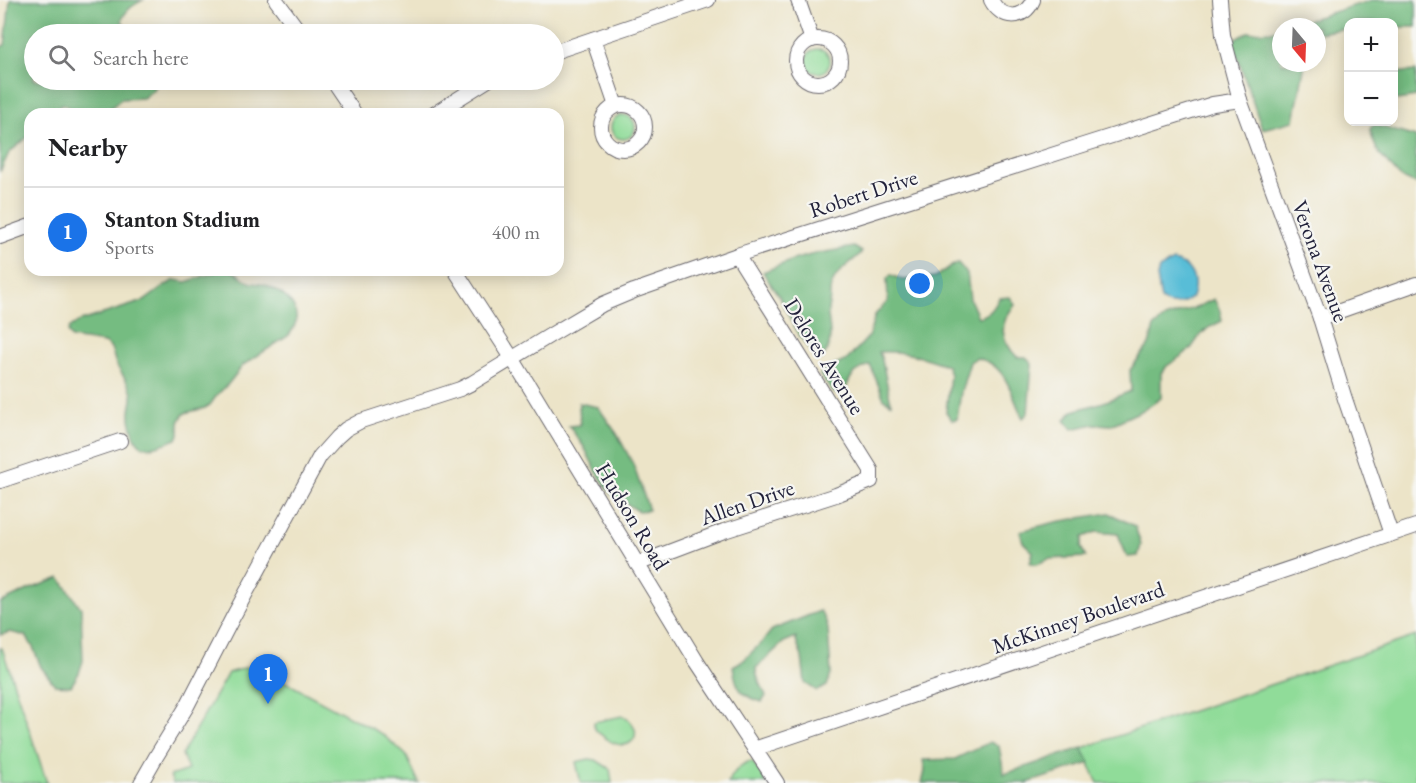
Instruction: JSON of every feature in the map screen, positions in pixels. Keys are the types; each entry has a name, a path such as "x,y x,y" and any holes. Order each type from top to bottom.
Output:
{"street":[{"path":"276,0 294,24"},
{"path":"564,49 708,0"},
{"path":"798,0 812,40"},
{"path":"992,0 999,12 1012,16 1026,11 1033,0"},
{"name":"Verona Avenue","path":"1220,0 1223,35 1240,100 1320,318 1391,534"},
{"path":"593,39 616,106"},
{"path":"339,90 351,108"},
{"path":"444,108 472,90"},
{"name":"Robert Drive","path":"141,783 188,706 243,597 320,456 346,429 361,421 460,389 603,304 634,291 737,255 1213,104 1240,100"},
{"path":"0,237 24,227"},
{"name":"Delores Avenue","path":"737,255 871,470 871,481"},
{"name":"Hudson Road","path":"459,276 512,358 697,662 777,783"},
{"path":"1320,318 1416,285"},
{"path":"0,481 120,441"},
{"name":"Allen Drive","path":"638,564 724,531 836,495 871,481"},
{"name":"McKinney Boulevard","path":"754,748 1416,526"}],"green space":[{"path":"10,0 143,0 128,10 122,20 124,24 24,24 24,90 153,90 143,98 121,99 111,108 71,108 62,104 58,108 24,108 24,140 9,153 0,172 0,47 5,45"},
{"path":"1372,0 1416,0 1416,27 1398,27 1398,18 1344,18 1344,29 1326,32 1326,18 1314,18"},
{"path":"1271,31 1272,72 1303,72 1294,121 1262,129 1232,41 1248,32"},
{"path":"818,49 823,50 829,56 829,66 823,72 818,73 813,72 807,66 806,61 807,56 813,50"},
{"path":"1416,71 1416,97 1398,100 1398,73"},
{"path":"623,115 628,116 634,122 634,132 628,138 623,139 618,138 612,132 611,127 612,122 618,116"},
{"path":"1378,126 1416,137 1416,184 1400,177 1381,156 1373,140 1371,127"},
{"path":"854,247 862,252 833,281 828,313 829,343 821,359 802,340 779,296 763,272 814,254"},
{"path":"958,263 967,273 970,299 978,317 991,311 999,298 1010,297 1015,305 1006,319 1003,331 1007,344 1017,357 1026,357 1032,364 1028,413 1023,418 1002,373 987,361 976,358 970,362 961,392 957,419 952,420 946,412 950,375 947,365 914,355 879,352 891,403 884,399 870,365 853,374 845,392 836,394 831,390 820,375 822,371 847,360 869,336 875,315 888,301 887,279 891,275 903,280 935,277"},
{"path":"204,276 241,276 252,283 266,285 282,294 293,306 296,312 294,328 288,336 243,365 210,405 185,413 179,423 177,439 158,446 141,446 137,442 130,421 131,390 117,366 112,350 104,343 71,338 68,333 69,328 78,322 144,301 175,280 186,282"},
{"path":"1214,299 1222,321 1208,328 1190,350 1161,373 1161,398 1145,409 1111,425 1094,424 1072,429 1065,420 1073,411 1131,391 1130,370 1149,345 1154,327 1165,318"},
{"path":"579,403 598,407 617,434 633,464 649,510 638,511 611,494 569,426 580,425"},
{"path":"1109,513 1135,526 1141,545 1138,556 1127,557 1118,534 1096,532 1083,537 1081,547 1086,557 1049,559 1037,564 1030,563 1033,552 1023,542 1020,531"},
{"path":"60,578 81,608 83,661 71,686 55,685 41,667 26,636 10,632 0,635 0,603"},
{"path":"820,611 828,629 831,674 827,686 817,691 805,683 802,657 796,637 784,642 756,668 758,679 766,696 762,702 744,694 738,686 733,666 744,660 772,630"},
{"path":"1416,636 1416,783 1098,783 1082,748"},
{"path":"0,648 2,648 47,783 0,783"},
{"path":"254,665 382,734 406,755 419,783 173,783 170,776 188,770 182,754 228,673"},
{"path":"622,716 634,727 634,739 629,743 623,745 614,743 595,729 594,722"},
{"path":"990,742 999,746 1004,774 1082,748 1090,763 1027,783 922,783 925,771 923,760 955,759"},
{"path":"596,760 610,769 612,783 581,783 576,762"},
{"path":"752,761 767,783 728,783 737,769"}],"water":[{"path":"1173,261 1185,266 1192,274 1194,291 1192,297 1185,302 1168,304 1161,300 1157,277 1159,269"}],"place":[{"name":"Stanton Stadium","path":"268,704"}]}
